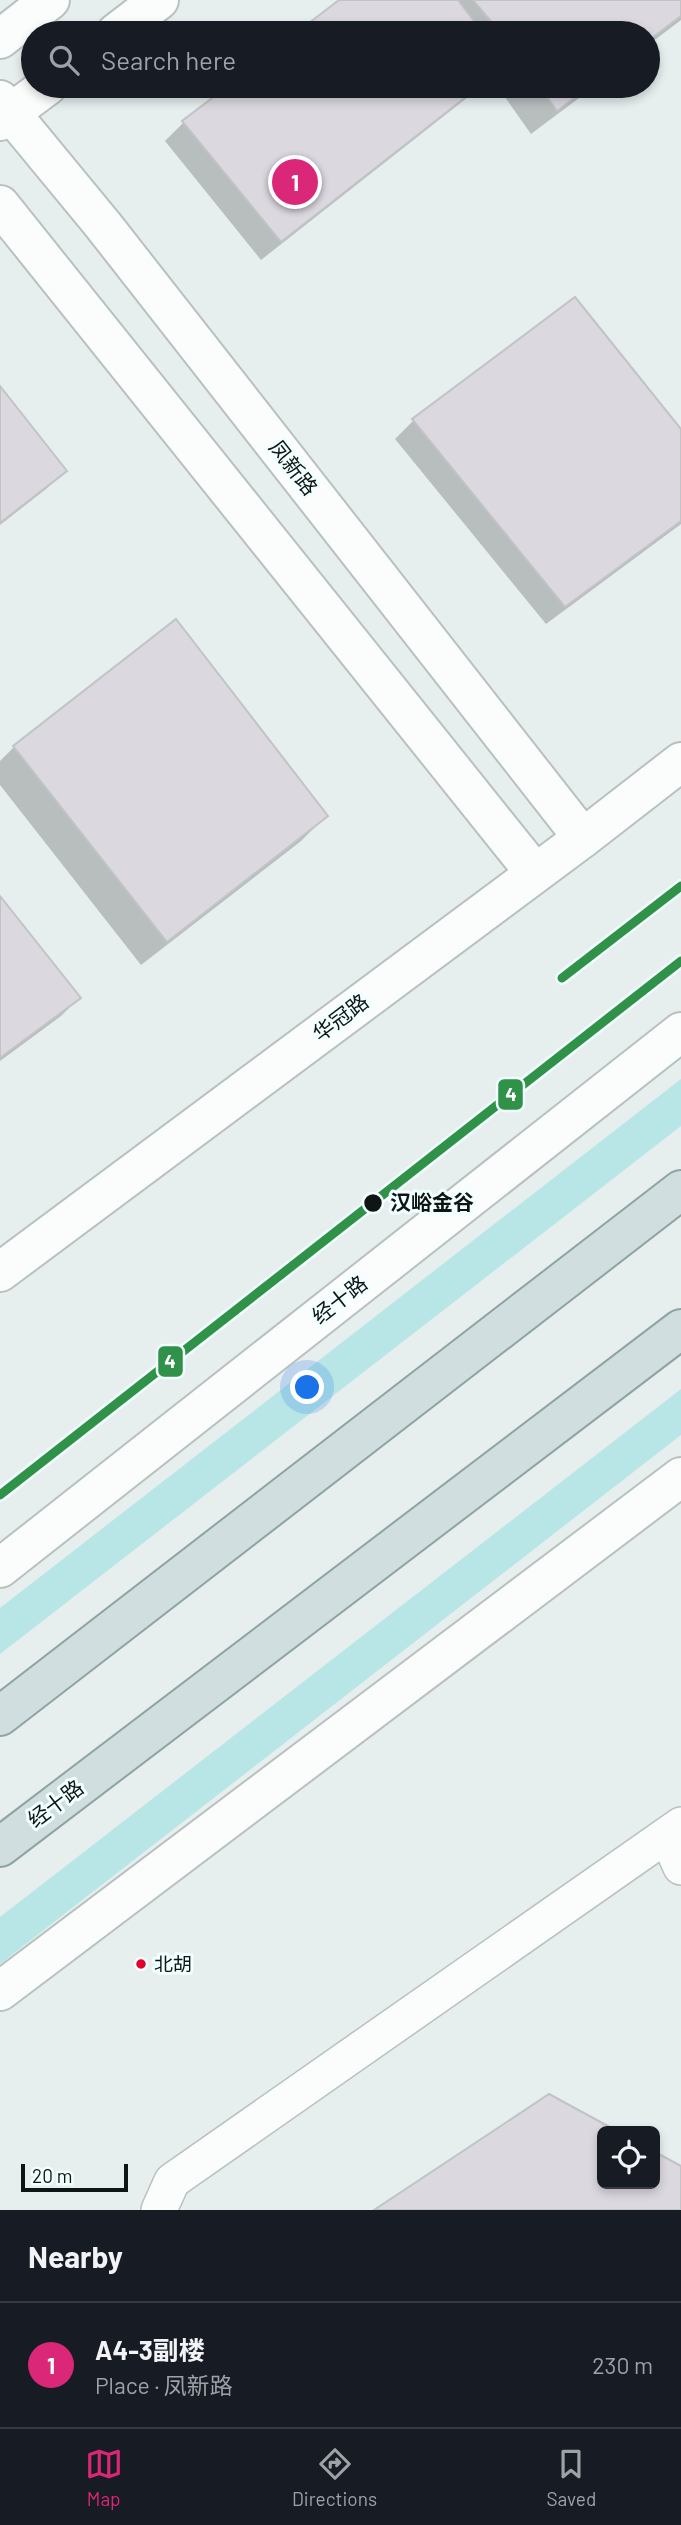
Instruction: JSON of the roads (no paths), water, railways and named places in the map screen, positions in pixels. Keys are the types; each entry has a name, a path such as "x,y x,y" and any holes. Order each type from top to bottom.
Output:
{"highway":[{"path":"0,1716 681,1190"},
{"name":"经十路","path":"0,1847 681,1329"}],"street":[{"path":"132,21 159,0"},
{"path":"23,21 43,5"},
{"path":"0,39 21,22"},
{"path":"4,112 27,98"},
{"name":"凤新路","path":"4,112 111,236 583,838"},
{"path":"0,205 535,873"},
{"name":"华冠路","path":"0,1272 681,762"},
{"name":"经十路","path":"0,1568 681,1032"},
{"path":"0,1991 681,1477"},
{"path":"159,2210 172,2180 676,1843"}],"place":[{"name":"A4-3副楼","path":"295,182"},
{"name":"汉峪金谷","path":"373,1203"},
{"name":"北胡","path":"141,1964"}]}
